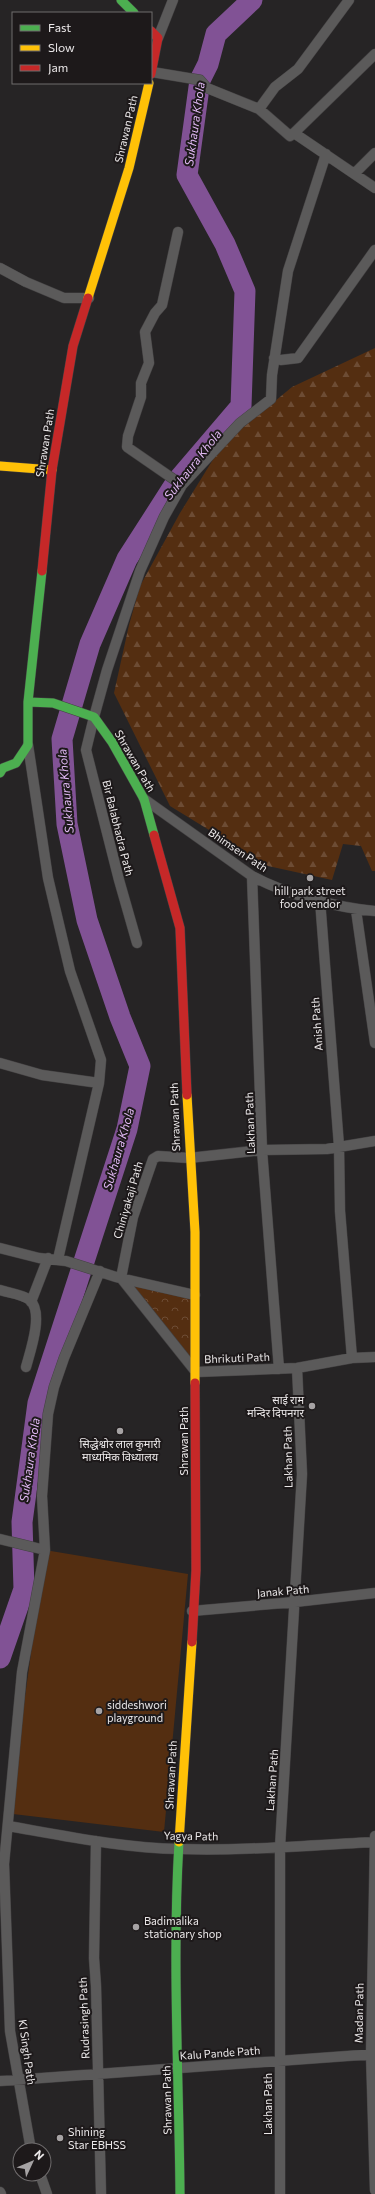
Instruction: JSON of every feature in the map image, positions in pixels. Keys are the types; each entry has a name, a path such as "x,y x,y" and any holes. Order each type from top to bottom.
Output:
{"street":[{"path":"122,0 133,12"},
{"path":"152,60 154,35 173,0"},
{"path":"259,109 275,88 298,69 349,0"},
{"path":"152,73 200,80 207,88 259,109 290,136 375,54"},
{"name":"Shrawan Path","path":"31,1302 57,1260 99,1083 101,1060 70,971 48,878 28,745 28,702 52,470 73,346 129,168 149,84"},
{"path":"294,133 375,188"},
{"path":"355,173 375,153"},
{"name":"Bir Balabhadra Path","path":"137,943 118,880 86,750 107,670 140,571 164,517 182,485 240,423 271,398 274,358 288,271 326,154"},
{"path":"178,232 162,305 155,313 145,332 149,363 141,383 141,398 128,436 127,447 182,485"},
{"path":"274,358 281,360 298,358 375,250"},
{"path":"0,268 26,282 64,298 89,298"},
{"path":"0,466 52,470"},
{"name":"Shrawan Path","path":"28,702 53,703 84,712 94,717 112,742 144,799 180,928 189,1158 194,1232 196,1372 196,1570 192,1611 179,1850 175,1978 179,2068 180,2194"},
{"path":"1,769 16,763 28,745"},
{"name":"Bhimsen Path","path":"144,799 252,876 271,886 356,910 375,911"},
{"name":"Lakhan Path","path":"252,876 262,1150 279,1368"},
{"name":"Anish Path","path":"320,900 339,1146 340,1210 352,1358"},
{"path":"356,910 375,1042"},
{"path":"0,1065 42,1075 99,1083"},
{"name":"Chiniyakaji Path","path":"120,1278 133,1217 153,1159 166,1156 189,1158 262,1150 327,1149 375,1141"},
{"path":"0,1248 57,1260 100,1271 120,1278 195,1296"},
{"name":"KI Singh Path","path":"30,2142 10,2031 2,1864 8,1826 22,1672 45,1550 42,1496 48,1414 54,1387 64,1358 100,1271"},
{"name":"Bhrikuti Path","path":"120,1278 196,1372 296,1368 352,1358 375,1357"},
{"path":"0,1290 26,1298 31,1302 35,1318 36,1335 26,1367"},
{"name":"Lakhan Path","path":"280,2194 280,1847 302,1474 296,1368"},
{"path":"2,1540 45,1550"},
{"name":"Janak Path","path":"192,1611 375,1593"},
{"name":"Yagya Path","path":"8,1826 96,1841 179,1850 375,1842"},
{"name":"Madan Path","path":"375,1836 373,2054 375,2190"},
{"name":"Rudrasingh Path","path":"96,1841 94,1958 101,2194"},
{"name":"Kalu Pande Path","path":"0,2081 373,2054"},
{"path":"43,2182 48,2194"}],"green space":[{"path":"375,348 375,871 372,871 361,846 343,844 332,880 268,866 170,806 114,693 129,625 140,586 180,513 222,445 292,387"},
{"path":"116,1277 195,1295 196,1372"},
{"name":"siddeshwori playground","path":"45,1550 188,1574 164,1832 13,1814 16,1763"}],"waterway":[{"name":"Sukhaura Khola","path":"0,1658 24,1589 22,1522 38,1403 127,1129 140,1066 120,1017 87,920 67,824 62,739 90,644 127,559 177,481 241,406 245,291 225,244 187,175 200,80 208,64 216,34 252,0"}],"traffic: fast":[{"path":"121,0 133,12"},
{"path":"0,773 3,768 16,763 28,745 28,702 42,571"},
{"path":"28,702 53,703 94,717 112,742 144,799 154,835"},
{"path":"179,1842 176,1974 180,2194"}],"traffic: slow":[{"path":"88,298 129,168 149,84"},
{"path":"0,466 52,470"},
{"path":"187,1095 195,1232 195,1383"},
{"path":"179,1842 192,1642"}],"traffic: jam":[{"path":"152,32 158,38 152,69"},
{"path":"42,571 52,470 73,346 88,298"},
{"path":"154,835 180,928 187,1095"},
{"path":"192,1642 196,1570 195,1383"}],"place":[{"name":"hill park street food vendor","path":"310,878"},
{"name":"साई राम मन्दिर दिपनगर","path":"312,1406"},
{"name":"सिद्धेश्वोर लाल कुमारी माध्यमिक विध्यालय","path":"120,1431"},
{"name":"siddeshwori playground","path":"99,1711"},
{"name":"Badimalika stationary shop","path":"136,1927"},
{"name":"Shining Star EBHSS","path":"60,2138"}]}
